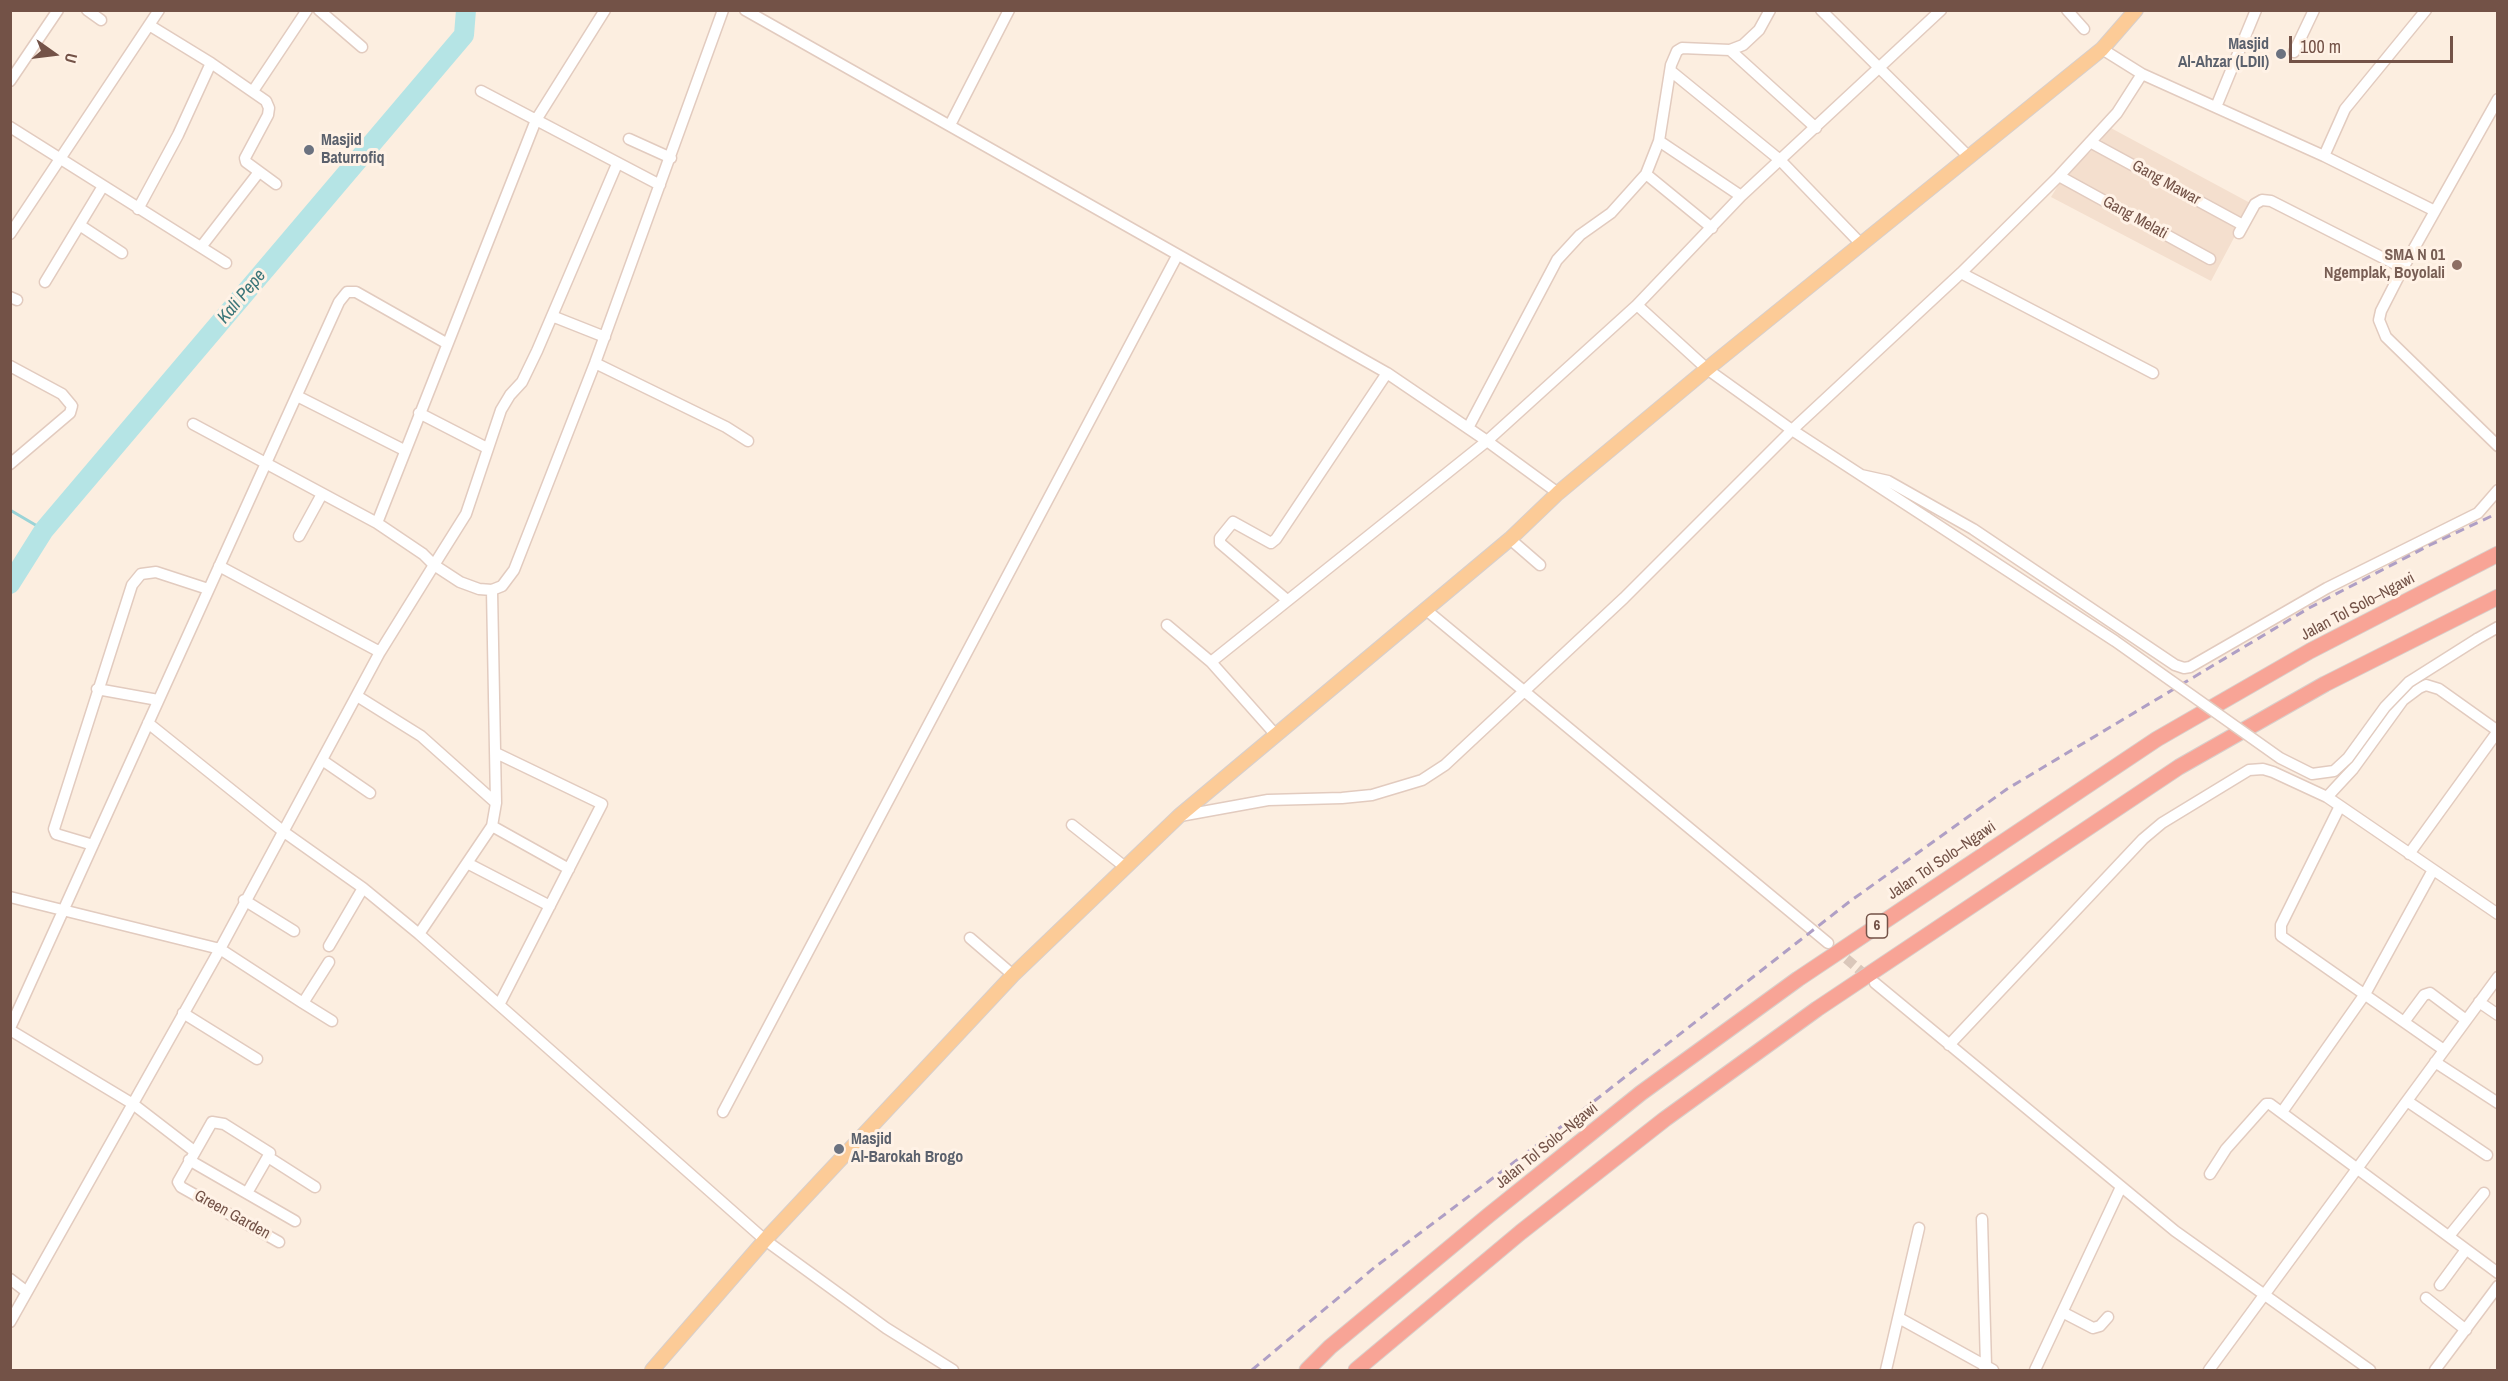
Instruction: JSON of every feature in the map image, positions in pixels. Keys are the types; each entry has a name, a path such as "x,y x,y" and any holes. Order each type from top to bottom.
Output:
{"highway":[{"name":"Jalan Tol Solo–Ngawi","path":"1307,1371 1330,1347 1623,1108 1798,979 2157,739 2310,651 2498,554"},
{"name":"6","path":"1356,1371 1521,1232 1665,1119 1817,1009 2179,767 2325,684 2498,597"}],"main road":[{"path":"652,1371 765,1240 1013,975 1179,816 1510,539 1558,494 1707,369 2102,49 2136,10"}],"street":[{"path":"10,81 58,10"},
{"path":"87,10 101,21"},
{"path":"10,234 159,10"},
{"path":"253,91 307,10"},
{"path":"319,10 362,47"},
{"path":"377,524 446,343 536,120 605,10"},
{"path":"193,424 377,524 460,582 479,589 492,590 502,586 514,570 595,363 723,10"},
{"path":"745,10 1387,373 1487,441 1558,494"},
{"path":"950,126 1009,10"},
{"path":"1468,429 1561,254 1580,236 1611,213 1646,174 1659,141 1672,72 1672,60 1682,48 1730,50 1748,42 1759,30 1770,10"},
{"path":"1821,10 1969,157"},
{"path":"1212,662 1487,441 1637,305 1741,196 1941,10"},
{"path":"2067,10 2084,30"},
{"path":"2216,107 2256,10"},
{"path":"2294,52 2314,10"},
{"path":"2324,156 2345,109 2426,10"},
{"path":"149,25 253,91 269,108 246,153 246,162 276,184"},
{"path":"2102,49 2142,74 2324,156 2434,211"},
{"path":"1730,50 1816,128"},
{"path":"138,209 173,145 211,63"},
{"path":"1672,72 1779,160 1862,245"},
{"path":"1179,816 1268,800 1372,795 1422,780 1472,741 1624,598 1792,430 1961,273 2059,176 2117,113 2142,74"},
{"path":"481,91 660,185"},
{"path":"2498,99 2434,211 2381,311 2381,328 2498,446"},
{"path":"10,127 59,160 226,263"},
{"path":"628,139 670,158"},
{"path":"1659,141 1741,196"},
{"name":"Gang Mawar","path":"2090,142 2240,229 2255,204 2262,200 2271,201 2403,268"},
{"path":"10,1322 220,949 244,900 284,832 380,652 466,514 487,448 506,401 522,382 617,164"},
{"path":"201,247 259,172"},
{"path":"1646,174 1712,228"},
{"name":"Gang Melati","path":"2059,176 2210,259"},
{"path":"45,282 81,226 103,186"},
{"path":"81,226 122,253"},
{"path":"723,1112 1177,256"},
{"path":"1961,273 2153,373"},
{"path":"10,1029 339,302 347,292 356,292 381,304 446,343"},
{"path":"1637,305 1707,369 1792,430 2115,641 2280,758 2312,774 2334,771 2348,758 2385,707 2409,682 2498,627"},
{"path":"552,316 604,337"},
{"path":"595,363 726,427 748,441"},
{"path":"10,366 62,394 72,406 70,413 10,464"},
{"path":"1287,600 1220,543 1220,538 1233,522 1271,543 1276,539 1387,373"},
{"path":"297,396 404,450"},
{"path":"419,413 487,448"},
{"path":"1861,475 1888,481 1973,529 2175,665 2184,668 2190,667 2327,588 2478,513 2498,490"},
{"path":"299,536 322,494"},
{"path":"1510,539 1540,565"},
{"path":"219,566 380,652"},
{"path":"93,845 56,834 54,829 97,689 136,578 147,572 156,572 208,589"},
{"path":"419,934 492,826 496,803 496,753 492,590"},
{"path":"1425,609 1828,943"},
{"path":"1167,625 1212,662 1275,734"},
{"path":"2327,797 2353,769 2403,700 2426,685 2439,689 2497,731 2409,854"},
{"path":"97,689 158,700"},
{"path":"357,696 421,736 496,803"},
{"path":"148,723 284,832 363,888 419,934 500,1003 765,1240 886,1328 953,1371"},
{"path":"496,753 602,804 500,1003"},
{"path":"322,760 370,793"},
{"path":"1949,1045 2143,839 2162,823 2249,770 2273,772 2327,797 2498,914"},
{"path":"2340,806 2281,926 2281,936 2444,1050"},
{"path":"1072,825 1125,867"},
{"path":"492,826 569,869"},
{"path":"467,862 550,906"},
{"path":"2282,1112 2365,994 2433,870"},
{"path":"329,946 363,888"},
{"path":"10,897 220,949 332,1021"},
{"path":"244,900 294,931"},
{"path":"970,938 1013,975"},
{"path":"303,1003 329,962"},
{"path":"2209,1371 2263,1294 2498,977"},
{"path":"1875,983 2175,1231 2370,1371"},
{"path":"2404,1022 2424,995 2430,993 2466,1020"},
{"path":"2480,1002 2498,1015"},
{"path":"183,1013 257,1059"},
{"name":"Green Garden","path":"10,1029 133,1104 192,1155 247,1194 295,1221"},
{"path":"2435,1062 2498,1103"},
{"path":"2406,1101 2487,1155"},
{"path":"2210,1174 2226,1149 2266,1104 2282,1112 2358,1167 2449,1236 2465,1251 2498,1273"},
{"name":"Green Garden","path":"247,1194 270,1151 218,1121 213,1122 178,1182 181,1187 279,1242"},
{"name":"Green Garden","path":"268,1157 315,1188"},
{"path":"2035,1371 2121,1187"},
{"path":"2449,1236 2484,1193"},
{"path":"1982,1219 1987,1369"},
{"path":"1886,1371 1919,1228"},
{"path":"2440,1285 2465,1251"},
{"path":"10,1279 27,1292"},
{"path":"2435,1371 2498,1286"},
{"path":"2426,1298 2466,1329"},
{"path":"2064,1313 2093,1328 2100,1326 2108,1317"},
{"path":"1899,1318 1987,1369"}],"shaded area":[{"path":"2109,127 2252,204 2211,281 2051,197 2064,176 2099,144"}],"waterway":[{"name":"Kali Pepe","path":"10,584 44,530 464,35 466,10"},
{"path":"10,510 44,530"}],"tunnel":[{"path":"1835,949 1871,980"}],"railway":[{"path":"1252,1370 1375,1267 1570,1120 1849,902 2007,789 2309,608 2430,545 2498,513"}],"place":[{"name":"Masjid Al-Ahzar (LDII)","path":"2281,54"},
{"name":"Masjid Baturrofiq","path":"309,150"},
{"name":"SMA N 01 Ngemplak, Boyolali","path":"2457,265"},
{"name":"Masjid Al-Barokah Brogo","path":"839,1149"}]}
